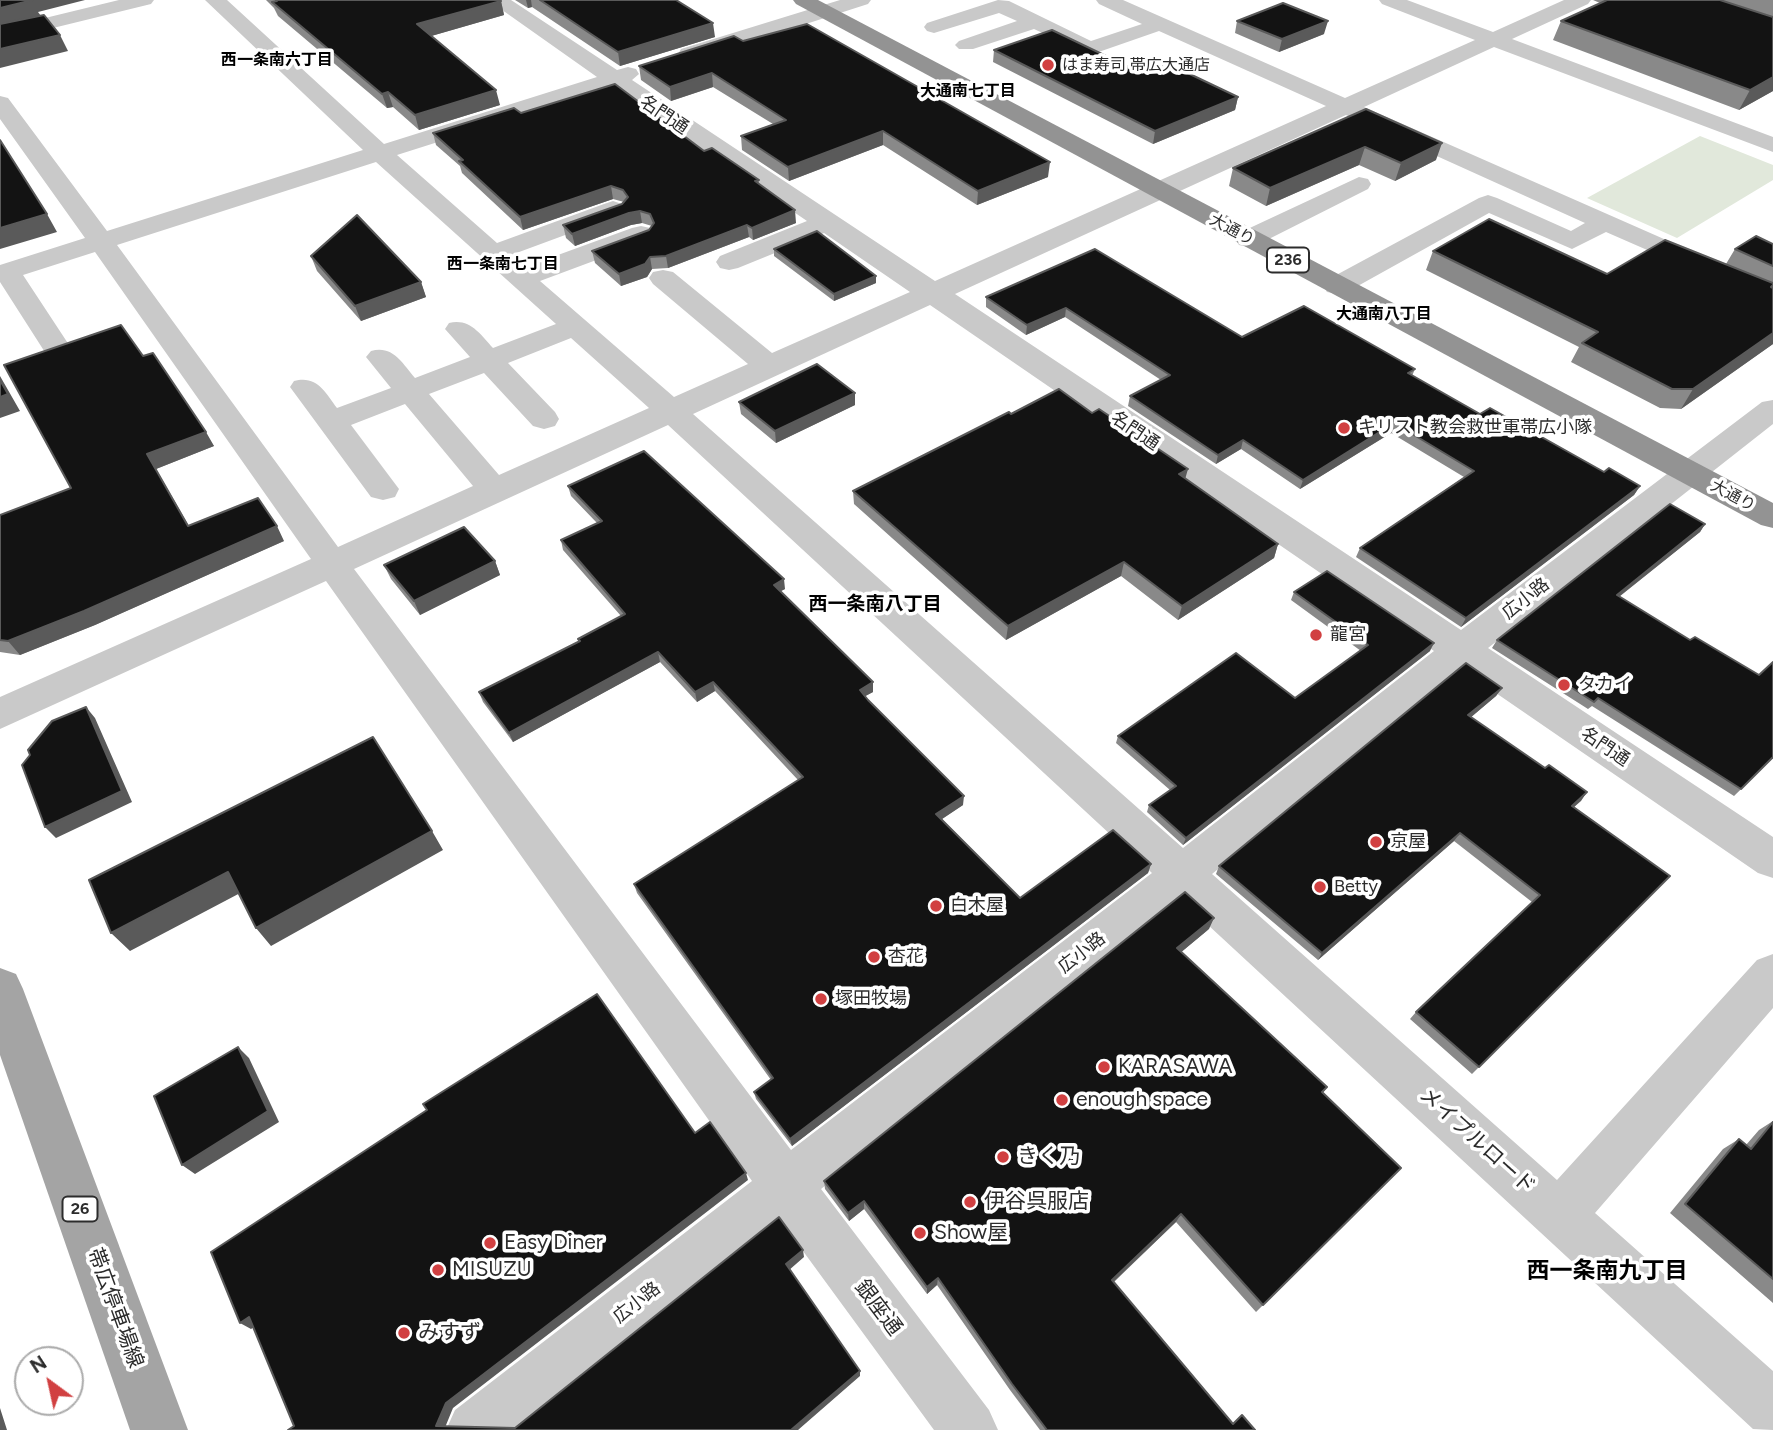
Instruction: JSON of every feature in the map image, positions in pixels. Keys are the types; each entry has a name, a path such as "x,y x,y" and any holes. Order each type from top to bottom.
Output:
{"highway":[{"name":"大通り","path":"814,6 1773,517"}],"main road":[{"name":"帯広停車場線","path":"0,989 159,1430"}],"street":[{"path":"0,35 144,0"},
{"name":"メイプルロード","path":"215,0 380,153 670,410 1773,1409"},
{"name":"名門通","path":"498,0 611,79 1773,860"},
{"path":"58,351 4,273 658,64 814,6 861,0"},
{"path":"1389,0 1773,145"},
{"path":"0,714 1581,0"},
{"path":"934,27 1009,3 1040,25 1090,49 1160,23"},
{"path":"1104,5 1160,23 1773,297"},
{"path":"966,45 1068,19"},
{"name":"銀座通","path":"0,103 786,1186 969,1430"},
{"path":"1248,239 1359,184"},
{"path":"1337,286 1488,203 1572,241 1605,222"},
{"path":"493,253 614,209"},
{"path":"729,262 825,223"},
{"path":"522,278 641,234"},
{"path":"663,278 769,366"},
{"path":"331,422 576,326"},
{"path":"459,329 544,419"},
{"path":"381,357 494,489"},
{"path":"305,387 383,489"},
{"name":"広小路","path":"475,1430 1182,874 1460,650 1773,408"},
{"path":"1559,1215 1773,975"}],"shaded area":[{"path":"1700,136 1773,165 1773,180 1677,238 1587,198"}],"building":[{"path":"0,0 33,0 0,8"},
{"path":"500,0 417,24 496,90 415,115 388,92 382,94 272,2"},
{"path":"540,0 676,0 713,23 618,52"},
{"path":"1607,0 1720,0 1773,17 1773,77 1750,90 1561,21"},
{"path":"1283,3 1328,21 1282,39 1237,21"},
{"path":"44,15 60,35 0,49 0,24"},
{"path":"807,24 1050,162 978,191 883,131 788,167 741,136 786,120 712,73 670,87 639,66 734,36 743,41"},
{"path":"1052,30 1129,67 1154,57 1238,97 1155,131 994,50"},
{"path":"615,84 704,151 712,148 759,180 755,181 795,210 752,228 747,225 666,256 650,257 645,264 619,274 592,251 649,230 654,223 650,214 640,211 629,213 572,234 563,225 622,204 628,197 623,190 611,186 520,217 433,133 514,108 521,113"},
{"path":"1366,109 1442,143 1401,163 1365,147 1270,188 1233,168"},
{"path":"0,140 47,214 0,228"},
{"path":"357,215 421,282 355,306 311,256"},
{"path":"1489,219 1607,274 1665,240 1773,283 1773,333 1693,389 1672,389 1582,343 1598,332 1433,251"},
{"path":"817,231 876,276 834,294 774,249"},
{"path":"1756,236 1773,244 1773,266 1735,249"},
{"path":"1095,249 1242,337 1304,306 1415,369 1408,373 1480,414 1490,408 1604,472 1609,468 1640,486 1466,618 1360,548 1474,471 1394,423 1303,480 1243,440 1218,455 1130,396 1170,375 1066,308 1027,325 986,297"},
{"path":"121,325 143,356 153,353 206,432 147,454 188,526 258,498 277,526 84,611 8,641 0,640 0,515 71,488 4,365"},
{"path":"817,364 855,393 775,431 739,402"},
{"path":"0,380 8,394 0,397"},
{"path":"1059,389 1092,413 1099,409 1188,469 1179,474 1278,544 1182,606 1124,562 1008,626 853,491"},
{"path":"644,451 784,579 774,585 873,682 860,690 964,796 936,814 1020,898 1113,830 1151,864 790,1139 754,1092 773,1078 634,884 803,777 713,682 695,692 658,652 509,733 479,692 580,641 578,639 625,614 561,540 602,521 568,486"},
{"path":"1670,504 1705,524 1617,595 1690,640 1695,637 1759,675 1773,662 1773,757 1741,789 1598,698 1594,702 1497,640"},
{"path":"464,527 495,561 414,601 384,565"},
{"path":"1327,571 1434,643 1186,838 1149,805 1176,786 1118,736 1236,653 1295,698 1368,645 1294,592"},
{"path":"1466,663 1502,688 1468,715 1545,768 1549,765 1587,792 1572,806 1670,876 1479,1067 1416,1012 1540,895 1460,833 1322,953 1219,866"},
{"path":"86,707 122,791 45,827 22,765 30,755 28,750 52,721"},
{"path":"373,737 432,831 256,928 228,872 111,933 89,880"},
{"path":"1185,892 1214,918 1177,948 1327,1087 1322,1092 1401,1168 1263,1305 1181,1214 1112,1280 1233,1424 1242,1415 1255,1430 1047,1430 938,1278 927,1287 864,1201 848,1213 824,1181"},
{"path":"597,994 695,1133 710,1122 746,1173 446,1403 436,1426 515,1428 779,1217 803,1250 786,1264 860,1371 791,1430 288,1430 294,1426 249,1317 240,1323 211,1252 427,1110 423,1104"},
{"path":"238,1047 268,1111 182,1165 154,1096"},
{"path":"1773,1122 1773,1279 1685,1204 1739,1139 1751,1149"}],"place":[{"name":"はま寿司 帯広大通店","path":"1048,65"},
{"name":"キリスト教会救世軍帯広小隊","path":"1344,428"},
{"name":"龍宮","path":"1316,635"},
{"name":"タカイ","path":"1564,685"},
{"name":"京屋","path":"1376,842"},
{"name":"Betty","path":"1320,887"},
{"name":"白木屋","path":"936,906"},
{"name":"杏花","path":"874,957"},
{"name":"塚田牧場","path":"821,999"},
{"name":"KARASAWA","path":"1104,1067"},
{"name":"enough space","path":"1062,1100"},
{"name":"きく乃","path":"1003,1157"},
{"name":"伊谷呉服店","path":"970,1202"},
{"name":"Show屋","path":"920,1233"},
{"name":"Easy Diner","path":"490,1243"},
{"name":"MISUZU","path":"438,1270"},
{"name":"みすず","path":"404,1333"}],"district":[{"name":"西一条南六丁目","path":"277,60"},
{"name":"大通南七丁目","path":"968,91"},
{"name":"西一条南七丁目","path":"503,264"},
{"name":"大通南八丁目","path":"1384,314"},
{"name":"西一条南八丁目","path":"875,604"},
{"name":"西一条南九丁目","path":"1607,1271"}]}
